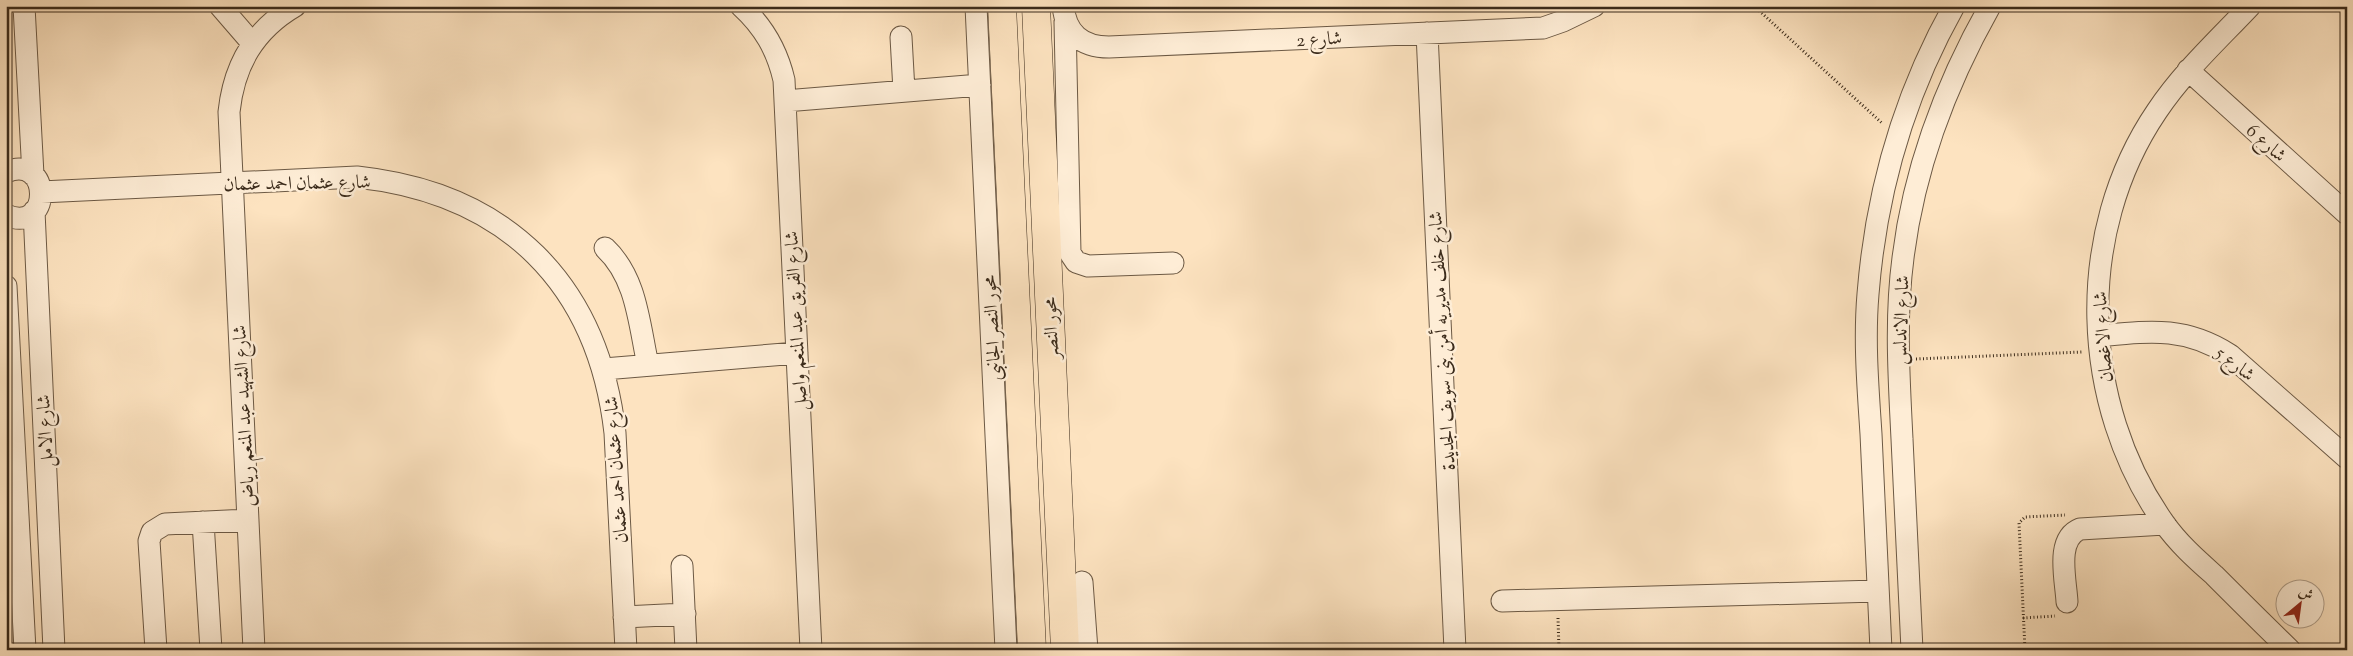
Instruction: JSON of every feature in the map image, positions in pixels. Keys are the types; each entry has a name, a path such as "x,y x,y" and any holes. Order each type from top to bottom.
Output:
{"highway":[{"name":"محور النصر","path":"1002,6 1032,650"},
{"name":"محور النصر","path":"1036,6 1065,650"},
{"path":"1027,563 1060,563"}],"street":[{"path":"6,215 22,217 34,211 40,202 24,6"},
{"path":"220,6 252,43"},
{"path":"232,183 229,112 231,93 243,58 252,43 265,28 295,6"},
{"name":"شارع الفريق عبد المنعم واصل","path":"741,6 760,26 776,52 784,80 811,650"},
{"name":"محور النصر الجانبى","path":"976,6 1006,650"},
{"name":"شارع 2","path":"1064,14 1082,41 1100,47 1543,28 1563,22 1594,6"},
{"name":"شارع الاندلس","path":"1881,650 1866,339 1868,296 1878,211 1897,137 1928,58 1954,6"},
{"name":"شارع الاندلس","path":"1912,650 1898,360 1899,298 1903,257 1918,177 1929,140 1949,88 1990,6"},
{"name":"شارع الاغصان","path":"2250,6 2188,70 2156,111 2142,134 2120,181 2101,257 2098,284 2100,344 2106,391 2122,444 2145,495 2180,542 2290,650"},
{"path":"1064,14 1070,253 1076,262 1088,266 1173,263"},
{"name":"شارع خلف مديريه أمن بنى سويف الجديدة","path":"1427,33 1455,650"},
{"path":"901,37 904,91"},
{"name":"شارع 6","path":"2188,70 2347,214"},
{"path":"785,101 980,85"},
{"name":"شارع عثمان احمد عثمان","path":"6,172 21,170 37,183 232,183 357,177 390,181 422,188 454,200 484,215 511,234 536,256 558,281 577,308 593,338 604,369 612,400 616,433 626,650"},
{"name":"شارع الشهيد عبد المنعم رياض","path":"232,183 254,650"},
{"name":"شارع الامل","path":"34,211 54,650"},
{"path":"605,248 619,263 631,287 648,366"},
{"name":"شارع الامل","path":"6,286 24,650"},
{"name":"شارع 5","path":"2100,344 2164,331 2190,336 2215,345 2230,355 2347,458"},
{"path":"604,369 797,353"},
{"path":"156,650 150,536 156,528 165,524 248,520"},
{"path":"202,522 211,650"},
{"path":"2067,602 2064,549 2070,535 2080,529 2165,524"},
{"path":"682,566 686,650"},
{"path":"1082,582 1087,650"},
{"path":"1502,601 1878,591"},
{"path":"624,617 685,614"}],"path":[{"path":"1754,6 1897,137"},
{"path":"1898,360 2100,344"},
{"path":"1558,600 1559,650"},
{"path":"2023,618 2058,616 2064,612 2067,602"}]}
